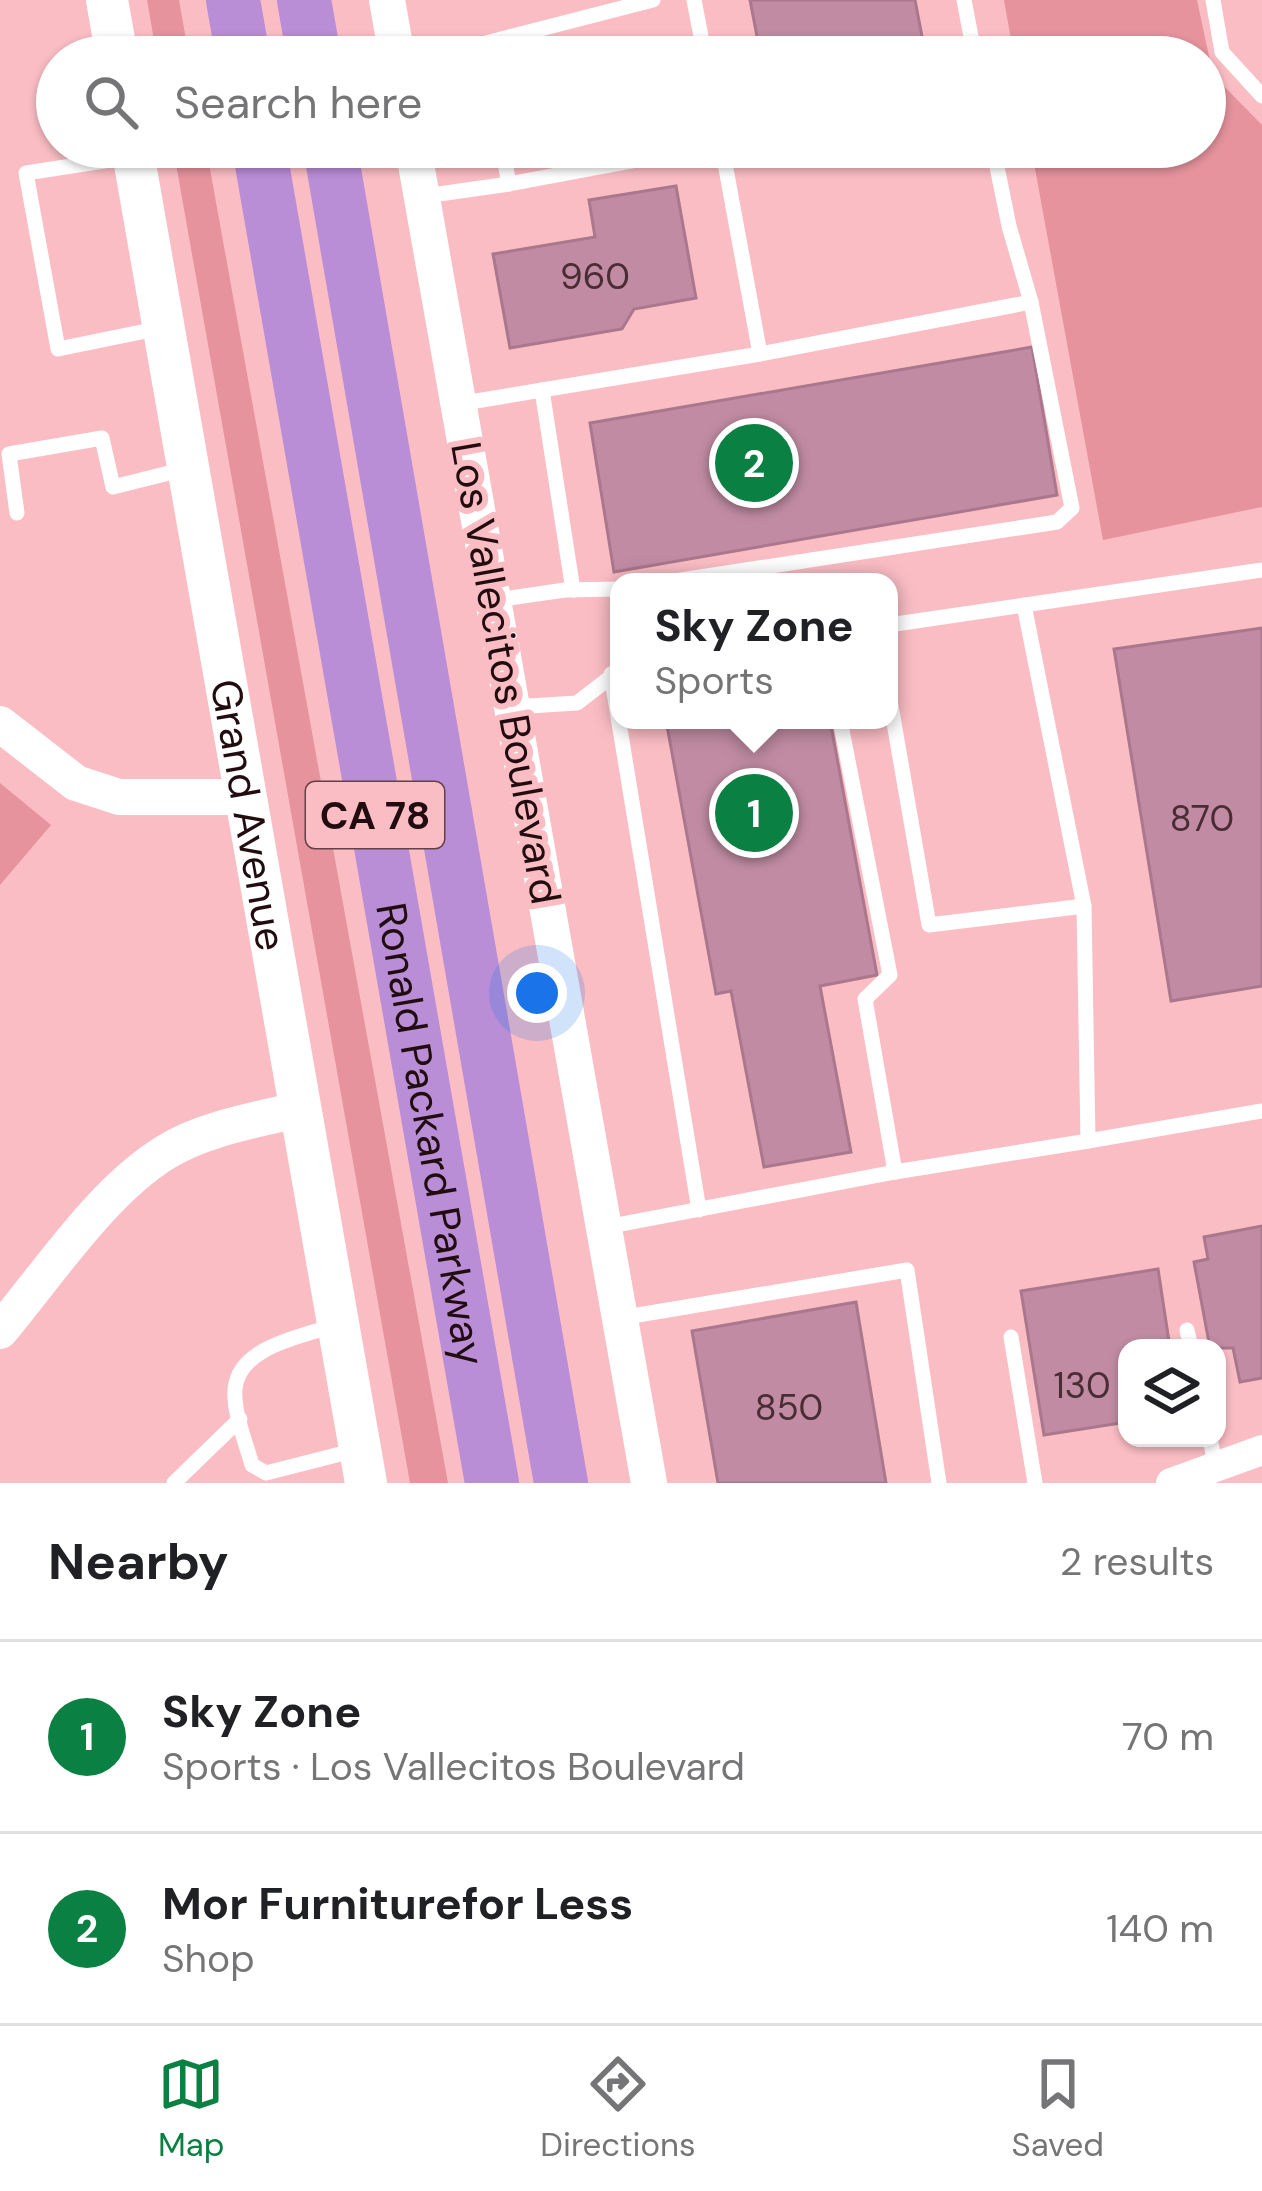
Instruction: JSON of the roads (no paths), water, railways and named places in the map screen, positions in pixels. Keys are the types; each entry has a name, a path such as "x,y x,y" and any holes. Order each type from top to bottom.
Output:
{"highway":[{"path":"233,0 239,36"},
{"path":"304,0 310,36"},
{"name":"Ronald Packard Parkway","path":"263,168 492,1483"},
{"name":"Ronald Packard Parkway","path":"334,168 562,1483"}],"main road":[{"path":"107,0 113,36"},
{"name":"Grand Avenue","path":"136,168 363,1466"}],"street":[{"path":"387,0 393,36"},
{"name":"Los Vallecitos Boulevard","path":"417,168 649,1483"},
{"path":"0,724 76,783 119,796 245,797"},
{"path":"0,1331 109,1200 166,1152 219,1130 301,1108"},
{"path":"1171,1483 1213,1451 1262,1450"}],"lane":[{"path":"513,36 653,0"},
{"path":"694,0 701,36"},
{"path":"964,0 971,36"},
{"path":"1213,0 1219,36"},
{"path":"1226,56 1262,96"},
{"path":"51,168 26,173 58,349 164,327"},
{"path":"506,168 509,184"},
{"path":"422,196 595,168"},
{"path":"726,168 760,354"},
{"path":"726,573 1057,522 1072,508 1031,302 997,168"},
{"path":"458,404 760,354 1031,302"},
{"path":"542,390 573,590"},
{"path":"17,513 9,454 102,438 112,488 188,468"},
{"path":"898,624 1262,570"},
{"path":"493,601 610,589"},
{"path":"1024,605 1084,906 1088,1141"},
{"path":"512,707 577,703 610,678"},
{"path":"624,729 699,1210"},
{"path":"842,729 890,975 865,999 895,1172"},
{"path":"895,729 929,925 1084,906"},
{"path":"604,1228 895,1172 1262,1111"},
{"path":"620,1318 907,1270 940,1483"},
{"path":"338,1324 253,1355 240,1372 234,1392 252,1465 266,1473 363,1466"},
{"path":"1187,1330 1189,1339"},
{"path":"1011,1337 1035,1483"},
{"path":"174,1483 241,1419"}],"place":[{"name":"Mor Furniturefor Less","path":"754,463"},
{"name":"Sky Zone","path":"754,813"}]}
